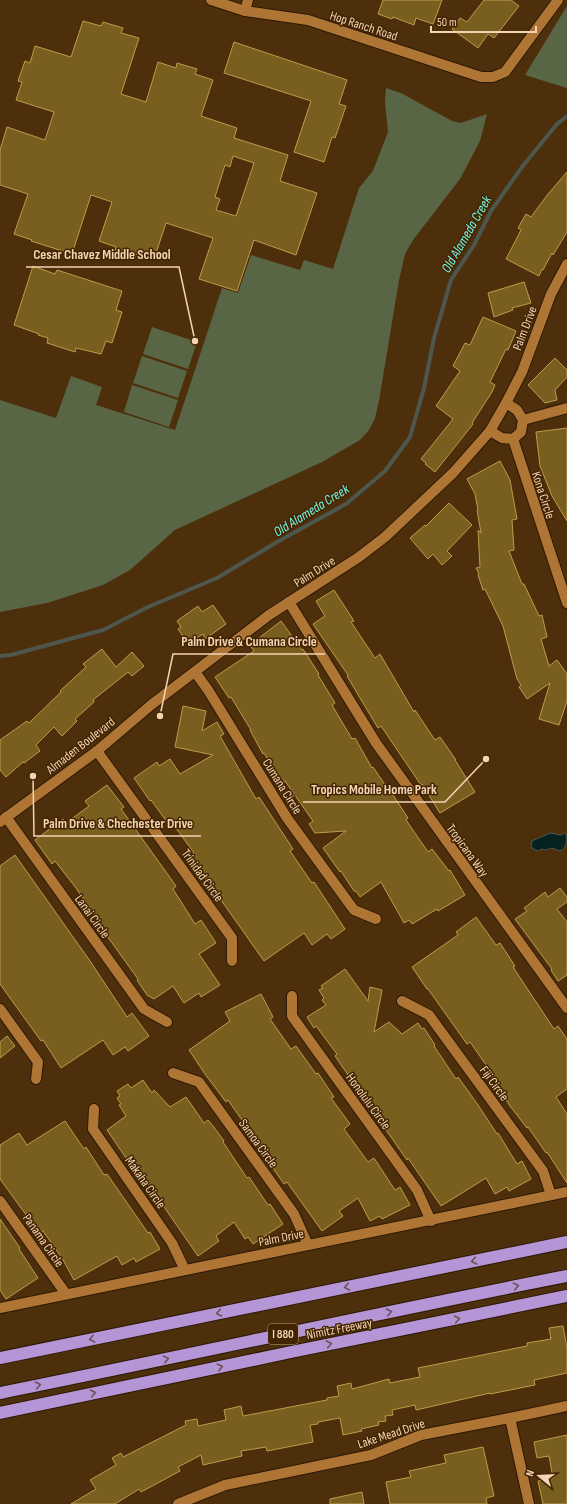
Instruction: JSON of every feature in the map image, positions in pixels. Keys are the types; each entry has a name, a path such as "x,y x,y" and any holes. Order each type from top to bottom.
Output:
{"highway":[{"path":"0,1358 567,1242"},
{"name":"I 880","path":"0,1393 341,1321 567,1276"},
{"name":"Nimitz Freeway","path":"0,1413 567,1296"}],"street":[{"name":"Hop Ranch Road","path":"211,0 245,11 308,20 481,77 493,77 505,72 558,0"},
{"path":"245,11 248,0"},
{"name":"Palm Drive","path":"138,716 269,615 359,557 386,537 453,473 490,431 506,403 522,372 551,294 567,264"},
{"path":"490,431 502,438 513,439 521,432 523,420 517,410 506,403"},
{"path":"523,420 567,408"},
{"name":"Kona Circle","path":"513,439 567,604"},
{"name":"Tropicana Way","path":"289,602 376,743 567,1008"},
{"name":"Cumana Circle","path":"195,672 208,690 287,818 354,910 376,919"},
{"name":"Almaden Boulevard","path":"3,820 97,751 138,716"},
{"name":"Trinidad Circle","path":"97,751 232,938 232,961"},
{"name":"Lanai Circle","path":"3,820 144,1009 167,1022"},
{"name":"Honolulu Circle","path":"292,996 292,1016 417,1190 431,1221"},
{"name":"Fiji Circle","path":"402,1002 429,1016 543,1171 551,1195"},
{"path":"0,1009 38,1062 36,1079"},
{"name":"Samoa Circle","path":"173,1073 199,1082 294,1214 308,1245"},
{"name":"Makaha Circle","path":"94,1108 93,1129 172,1243 185,1270"},
{"name":"Palm Drive","path":"0,1308 567,1192"},
{"name":"Panama Circle","path":"0,1201 66,1294"},
{"name":"Lake Mead Drive","path":"178,1504 225,1484 371,1455 421,1435 567,1406"},
{"path":"510,1418 529,1504"}],"green space":[{"path":"567,6 567,88 525,75"},
{"path":"386,88 401,93 452,121 461,123 487,114 480,141 460,179 413,240 405,254 399,280 379,401 375,418 369,430 360,440 322,462 175,530 130,570 103,585 47,603 0,612 0,400 56,418 71,376 102,387 96,405 175,430 222,288 238,293 251,255 300,270 304,260 333,269 359,188 373,171 388,132 385,102"},
{"path":"152,327 197,342 188,369 143,354"},
{"path":"142,356 187,371 178,398 133,383"},
{"path":"132,385 178,400 169,427 124,412"}],"water":[{"path":"550,833 561,835 564,833 566,834 566,844 562,850 560,851 552,848 538,851 532,848 532,841"}],"building":[{"path":"383,0 442,0 433,24 416,18 414,25 393,17 392,19 378,14"},
{"path":"484,0 511,0 519,6 494,38 488,34 478,48 452,29 460,18 467,22"},
{"path":"83,21 101,26 103,22 123,28 121,33 139,38 121,94 146,102 158,62 176,68 177,63 197,69 195,74 213,80 201,116 237,128 234,138 288,155 280,181 317,193 296,255 254,240 237,291 199,279 213,238 166,223 154,259 136,254 135,258 115,251 116,247 99,241 112,202 91,195 72,254 14,234 28,194 0,185 0,150 7,127 45,140 54,112 16,100 22,82 18,81 25,61 30,63 35,46 71,57","holes":["233,156 254,163 236,216 216,210 220,199 215,197 225,165 230,167"]},
{"path":"234,42 347,80 339,104 346,106 335,138 332,137 324,162 294,152 311,101 224,73"},
{"path":"567,172 567,232 553,255 552,253 539,276 506,259 521,230 518,228 526,214 531,217"},
{"path":"33,266 55,274 57,270 122,291 116,310 122,312 112,343 106,341 101,354 76,348 75,352 47,343 48,338 14,325"},
{"path":"524,282 531,303 512,308 513,310 494,317 488,293"},
{"path":"483,317 516,331 508,350 506,349 490,382 495,385 492,392 472,423 473,424 435,472 421,459 453,419 436,406 460,371 453,366 465,343 470,345"},
{"path":"555,358 567,370 567,377 555,390 557,400 545,403 528,385"},
{"path":"567,428 567,521 552,496 540,466 536,432"},
{"path":"500,461 510,480 517,519 512,520 514,550 509,551 522,584 524,584 539,616 542,615 547,637 541,639 549,666 557,660 567,674 567,701 559,725 539,719 550,683 527,699 519,687 521,685 517,679 503,626 485,589 483,590 476,568 480,567 478,530 481,533 475,494 467,479"},
{"path":"449,503 472,525 447,551 452,556 442,565 433,554 428,559 410,538 425,525 426,526"},
{"path":"334,590 354,621 351,622 375,658 380,654 414,712 415,710 435,740 440,737 475,792 440,813 422,784 421,785 381,726 378,728 347,676 348,675 313,624 325,616 316,601"},
{"path":"213,605 226,624 205,639 203,634 188,644 178,629 181,627 177,621 198,606 202,612"},
{"path":"281,621 302,650 303,649 319,674 318,675 335,703 332,705 352,739 355,738 372,768 373,767 393,795 408,818 406,820 428,852 432,849 449,871 450,870 465,895 412,924 409,920 404,923 381,882 360,897 356,891 354,891 323,848 346,831 315,833 309,824 313,821 285,781 282,783 264,753 263,754 251,730 231,697 229,698 215,677 254,651 250,645"},
{"path":"102,649 116,667 132,652 144,666 132,676 128,672 93,700 94,702 75,719 77,721 62,736 54,727 36,745 40,751 24,763 23,762 6,777 0,770 0,740 27,721 29,723 86,667 83,664"},
{"path":"183,706 206,711 202,731 217,722 224,734 220,736 256,799 259,797 293,849 290,851 312,883 314,882 345,929 331,939 327,934 312,945 304,933 264,961 190,856 194,853 170,820 167,822 151,800 150,801 134,778 157,762 159,766 170,759 180,774 213,755 175,747"},
{"path":"107,785 124,807 121,809 176,886 173,889 195,924 201,920 216,943 199,954 220,985 201,997 199,993 184,1003 173,986 154,999 147,995 137,980 138,979 97,922 99,921 76,888 55,861 52,864 35,840 63,819 66,823 89,806 85,801"},
{"path":"15,855 90,961 127,1017 132,1013 149,1036 128,1051 125,1047 113,1055 103,1040 61,1068 43,1040 41,1041 0,984 0,866"},
{"path":"560,888 567,897 567,902 557,909 567,922 567,975 558,981 551,970 552,969 515,919 527,911 524,908 545,892 548,897"},
{"path":"476,917 496,945 500,943 515,966 513,967 554,1029 558,1026 567,1039 567,1089 556,1097 567,1114 567,1183 547,1152 546,1153 528,1127 527,1128 510,1106 491,1076 493,1075 470,1042 467,1044 412,967 458,935 456,932"},
{"path":"345,969 368,1001 370,987 382,990 374,1032 389,1022 402,1034 418,1023 422,1029 424,1028 456,1079 458,1077 497,1134 498,1133 517,1164 522,1161 531,1179 509,1191 507,1187 495,1194 486,1178 441,1206 408,1158 407,1160 335,1056 337,1054 316,1026 314,1028 307,1017 326,1005 322,1000 324,998 319,990 323,988 321,986"},
{"path":"261,994 273,1017 270,1019 291,1049 296,1046 316,1074 318,1073 334,1097 331,1098 350,1124 344,1129 368,1162 374,1158 395,1190 400,1187 410,1205 382,1219 380,1216 370,1221 358,1198 339,1211 343,1216 322,1231 287,1182 284,1184 249,1134 251,1133 228,1100 226,1102 205,1074 189,1050 230,1021 225,1012"},
{"path":"7,1036 15,1046 0,1058 0,1042"},
{"path":"143,1080 152,1093 154,1090 170,1107 186,1097 204,1123 208,1120 213,1126 247,1178 249,1177 283,1224 253,1244 248,1237 245,1239 234,1222 216,1236 219,1241 198,1256 146,1181 143,1183 107,1130 126,1116 119,1105 121,1104 117,1098 120,1096 117,1091 128,1084 131,1088"},
{"path":"65,1121 84,1149 86,1147 104,1175 107,1174 148,1233 150,1232 160,1249 136,1262 134,1258 122,1265 117,1256 74,1280 62,1258 43,1231 40,1234 0,1179 0,1145 19,1133 27,1145"},
{"path":"0,1219 38,1278 6,1299 0,1290"},
{"path":"563,1326 567,1348 567,1373 534,1380 535,1385 490,1393 416,1410 415,1405 392,1410 393,1415 385,1416 386,1421 378,1422 379,1425 361,1429 362,1431 343,1435 340,1418 318,1422 318,1424 310,1425 313,1442 267,1451 266,1447 241,1451 242,1456 203,1465 201,1455 178,1467 180,1471 141,1492 139,1489 115,1504 71,1504 96,1489 90,1480 116,1465 112,1458 121,1453 123,1457 186,1425 185,1421 197,1419 198,1426 226,1420 224,1410 241,1406 243,1416 327,1400 327,1398 339,1396 337,1386 351,1383 352,1389 389,1379 390,1383 420,1377 418,1368 527,1346 527,1343 551,1339 549,1328"},
{"path":"567,1435 567,1504 543,1504 538,1481 553,1478 549,1456 537,1458 534,1442"},
{"path":"483,1447 494,1496 486,1498 487,1504 390,1504 386,1482 411,1477 409,1471 446,1463 444,1455"},
{"path":"362,1492 364,1504 330,1504 330,1499"}],"waterway":[{"name":"Old Alameda Creek","path":"0,656 11,655 103,630 148,607 217,578 277,542 346,504 385,471 410,437 424,388 434,338 451,280 474,245 491,211 522,167 557,124 567,116"}],"place":[{"name":"Cesar Chavez Middle School","path":"195,341"},
{"name":"Palm Drive & Cumana Circle","path":"160,716"},
{"name":"Tropics Mobile Home Park","path":"486,759"},
{"name":"Palm Drive & Chechester Drive","path":"33,776"}]}
